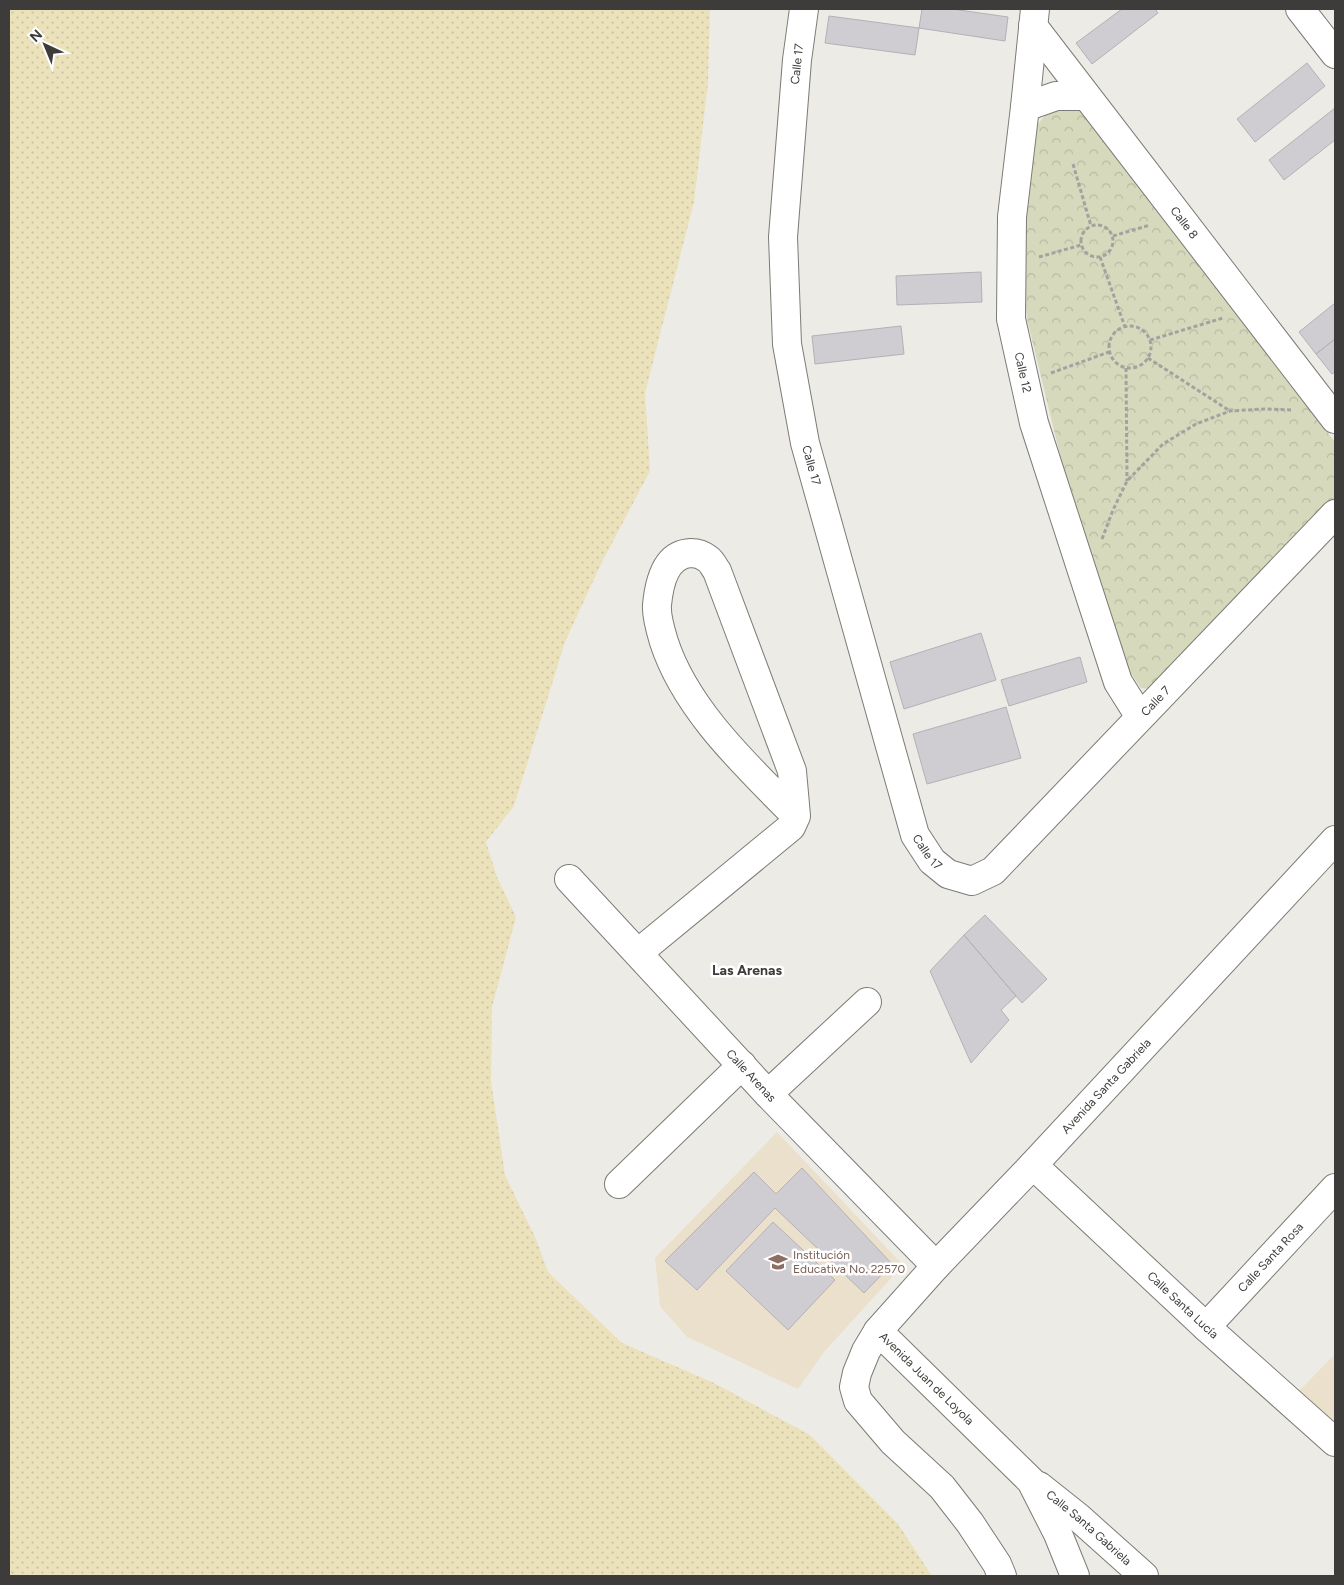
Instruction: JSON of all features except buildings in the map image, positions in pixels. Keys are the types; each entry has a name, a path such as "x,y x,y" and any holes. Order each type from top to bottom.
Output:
{"street":[{"name":"Calle 17","path":"804,9 797,60 784,237 787,344 805,443 915,835 932,861 948,874 972,881"},
{"path":"1300,9 1335,54"},
{"name":"Calle 8","path":"1034,17 1086,96 1335,419"},
{"name":"Calle 12","path":"1034,17 1012,217 1011,319 1034,423 1112,664 1118,682 1130,704 1140,717"},
{"path":"1025,107 1056,96 1086,96"},
{"name":"Calle 7","path":"972,881 993,871 1335,514"},
{"path":"638,952 791,827 796,816 792,771 717,571 708,558 697,553 683,554 669,564 661,581 656,607 664,642 674,667 690,694 720,735 796,816"},
{"name":"Avenida Santa Gabriela","path":"878,1331 936,1266 1033,1165 1335,840"},
{"name":"Calle Arenas","path":"569,879 768,1094 936,1266"},
{"path":"768,1094 867,1002"},
{"path":"619,1184 742,1065"},
{"name":"Calle Santa Lucía","path":"1033,1165 1206,1327 1335,1442"},
{"name":"Calle Santa Rosa","path":"1206,1327 1335,1188"},
{"name":"Avenida Juan de Loyola","path":"1002,1576 997,1564 970,1523 942,1487 894,1442 858,1401 854,1388 857,1372 866,1351 878,1331 1032,1481 1058,1534 1075,1576"},
{"name":"Calle Santa Gabriela","path":"1032,1481 1078,1517 1144,1576"}],"path":[{"path":"1073,164 1091,226"},
{"path":"1113,236 1150,224"},
{"path":"1100,225 1108,229 1113,236 1113,246 1108,253 1100,257 1092,257 1081,245 1081,238 1085,230 1091,226 1100,225"},
{"path":"1032,259 1081,245"},
{"path":"1100,257 1125,327"},
{"path":"1150,340 1232,315"},
{"path":"1125,327 1135,327 1144,332 1150,340 1151,349 1148,358 1135,368 1126,368 1119,365 1109,352 1110,341 1115,332 1125,327"},
{"path":"1044,376 1109,352"},
{"path":"1148,358 1230,411"},
{"path":"1126,368 1127,481"},
{"path":"1100,545 1112,510 1127,481 1163,444 1196,424 1230,411 1297,410"}],"shaded area":[{"name":"Institución Educativa No. 22570","path":"777,1132 903,1265 824,1352 798,1389 687,1337 660,1306 655,1258"},
{"path":"1335,1354 1335,1426 1298,1392"}],"sand":[{"path":"9,9 710,9 708,83 694,202 645,393 650,471 601,564 565,642 514,806 486,842 497,877 516,917 492,1007 491,1081 505,1175 536,1239 548,1272 622,1343 714,1383 810,1435 898,1524 932,1576 9,1576"}],"green space":[{"path":"1067,105 1085,108 1169,227 1335,442 1335,503 1160,690 1141,688 1129,671 1061,459 1027,319 1021,252 1035,128 1046,114"}],"place":[{"name":"Institución Educativa No. 22570","path":"778,1262"}],"district":[{"name":"Las Arenas","path":"747,970"}]}
